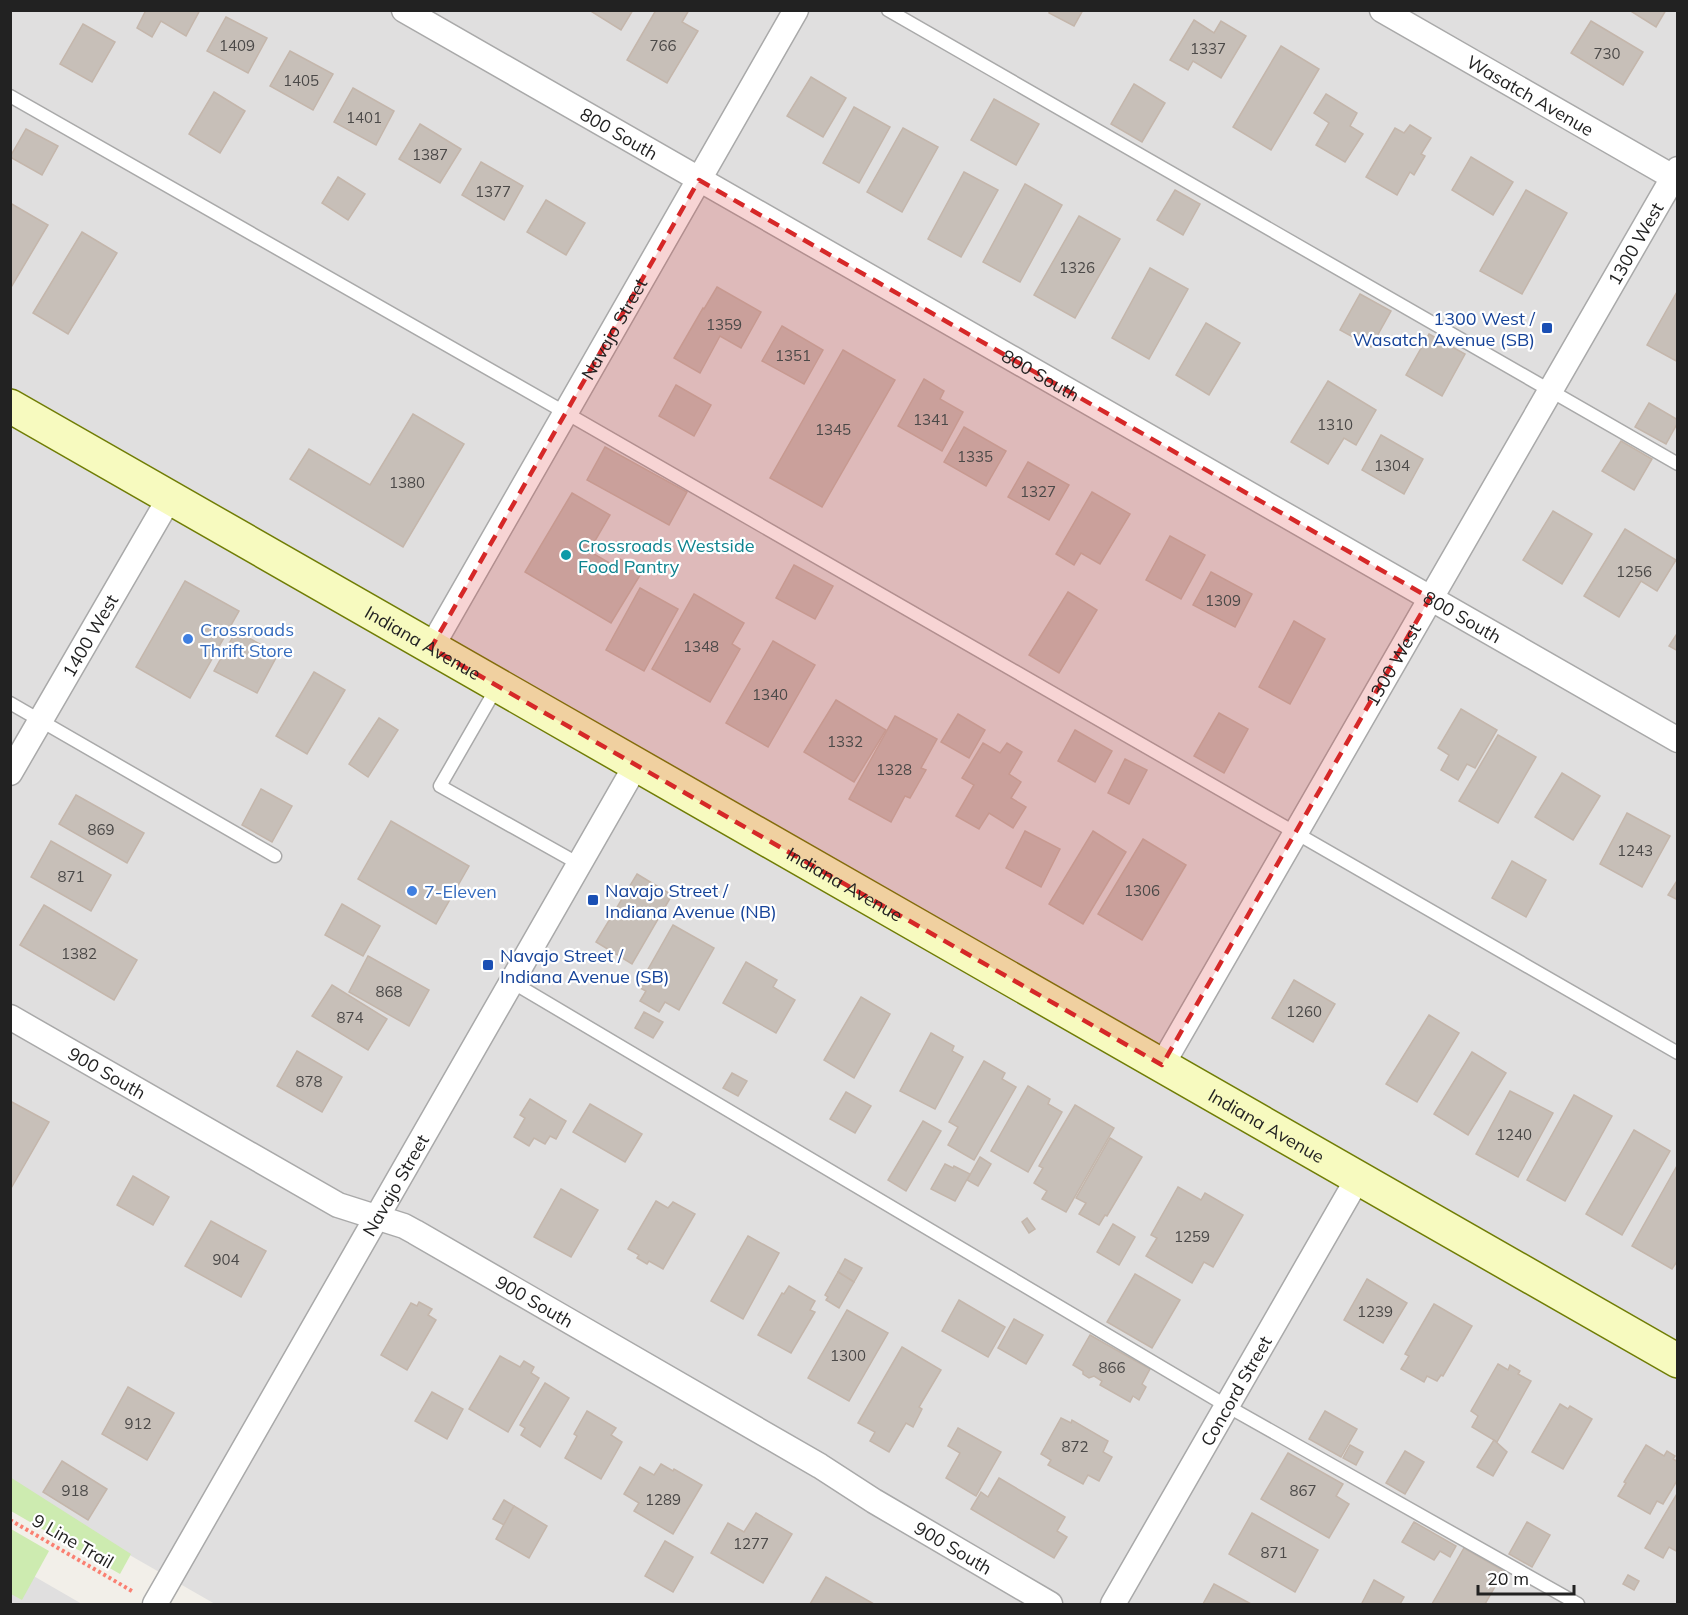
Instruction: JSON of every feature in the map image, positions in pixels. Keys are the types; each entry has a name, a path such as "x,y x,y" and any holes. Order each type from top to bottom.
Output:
{"street":[{"name":"800 South","path":"404,10 1677,740"},
{"name":"Navajo Street","path":"431,648 796,10"},
{"name":"Wasatch Avenue","path":"1382,10 1676,175"},
{"name":"1300 West","path":"1162,1065 1676,175"},
{"name":"Indiana Avenue","path":"10,406 1677,1361"},
{"name":"1400 West","path":"10,773 170,497"},
{"name":"Navajo Street","path":"155,1605 636,765"},
{"name":"900 South","path":"10,1017 338,1205 404,1226 820,1466 874,1502 1050,1605"},
{"name":"Concord Street","path":"1113,1605 1358,1178"}],"lane":[{"path":"888,10 1677,464"},
{"path":"10,96 1296,832 1677,1053"},
{"path":"498,686 440,786 579,864"},
{"path":"10,703 275,856"},
{"path":"512,982 1227,1406 1578,1605"}],"path":[{"name":"9 Line Trail","path":"10,1520 122,1585"}],"highlighted area":[{"path":"699,180 1430,598 1162,1065 431,648"}],"shaded area":[{"path":"11,11 1677,11 1677,1604 215,1604 11,1487"},
{"path":"11,1563 82,1604 11,1604"}],"green space":[{"path":"10,1477 131,1554 120,1574 11,1511"},
{"path":"11,1529 49,1551 22,1600 11,1594"}],"building":[{"path":"146,10 200,10 186,36 161,21 152,37 137,28"},
{"path":"589,10 633,10 621,30"},
{"path":"656,10 689,10 682,22 698,31 667,83 627,60"},
{"path":"1050,10 1083,10 1074,26 1049,13"},
{"path":"1629,10 1666,10 1656,27"},
{"path":"226,17 267,38 248,73 207,51"},
{"path":"1194,20 1214,33 1221,21 1246,36 1221,78 1193,61 1188,70 1170,60"},
{"path":"1591,21 1643,52 1623,85 1571,53"},
{"path":"83,24 115,42 92,82 60,64"},
{"path":"1281,46 1319,69 1271,150 1233,127"},
{"path":"290,51 333,74 313,110 270,86"},
{"path":"811,77 846,98 823,137 787,116"},
{"path":"1134,84 1165,103 1142,142 1111,124"},
{"path":"353,88 394,111 376,145 334,122"},
{"path":"214,92 245,111 220,153 189,134"},
{"path":"1326,94 1357,113 1350,126 1363,134 1345,162 1316,145 1329,123 1314,113"},
{"path":"994,99 1039,124 1016,165 971,140"},
{"path":"854,107 890,127 859,183 823,163"},
{"path":"420,124 461,149 440,183 399,159"},
{"path":"1410,125 1431,138 1421,154 1425,156 1414,175 1410,172 1397,195 1366,177 1395,128 1404,133"},
{"path":"903,128 938,147 902,212 867,192"},
{"path":"26,129 58,146 42,175 10,157"},
{"path":"1471,157 1513,182 1493,215 1452,190"},
{"path":"481,162 523,186 504,220 462,195"},
{"path":"964,172 998,190 961,257 928,239"},
{"path":"338,177 365,194 348,220 322,203"},
{"path":"1025,184 1062,205 1020,282 983,262"},
{"path":"1175,190 1200,204 1183,235 1157,220"},
{"path":"1526,190 1567,213 1522,294 1480,271"},
{"path":"546,200 585,223 566,255 527,232"},
{"path":"10,203 48,225 10,289"},
{"path":"1079,216 1120,239 1075,318 1034,295"},
{"path":"82,232 117,253 68,334 33,313"},
{"path":"1150,268 1188,289 1149,359 1112,338"},
{"path":"717,287 761,312 741,348 720,336 700,373 674,358"},
{"path":"1678,290 1678,362 1647,345"},
{"path":"1360,294 1391,311 1371,347 1340,330"},
{"path":"1206,323 1240,343 1209,395 1176,375"},
{"path":"782,326 823,350 804,384 762,361"},
{"path":"1429,334 1465,354 1442,396 1406,375"},
{"path":"843,350 895,380 822,507 770,478"},
{"path":"924,379 944,391 940,399 963,412 942,451 898,426"},
{"path":"1328,381 1376,410 1356,445 1344,438 1328,464 1291,442"},
{"path":"676,385 711,405 694,436 659,416"},
{"path":"1649,403 1678,420 1666,444 1635,427"},
{"path":"413,414 464,444 403,547 290,479 309,449 370,485"},
{"path":"964,427 1006,451 986,486 944,462"},
{"path":"1381,435 1423,459 1404,494 1362,470"},
{"path":"1621,441 1652,459 1634,490 1602,471"},
{"path":"605,447 687,492 669,525 587,480"},
{"path":"1028,462 1069,485 1049,520 1008,497"},
{"path":"1092,492 1130,514 1100,564 1081,553 1074,565 1056,554"},
{"name":"Crossroads Westside Food Pantry","path":"572,493 610,515 589,551 616,567 620,559 642,572 611,623 525,572"},
{"path":"1553,511 1592,534 1562,584 1523,560"},
{"path":"1625,529 1676,560 1657,591 1641,581 1619,617 1584,596"},
{"path":"1170,536 1205,555 1181,599 1146,580"},
{"path":"794,565 833,586 815,619 776,598"},
{"path":"1211,572 1252,594 1235,627 1193,605"},
{"name":"Crossroads Thrift Store","path":"185,581 239,611 190,698 136,667"},
{"path":"640,588 678,609 644,671 606,650"},
{"path":"1068,592 1097,610 1059,673 1029,655"},
{"path":"694,594 744,623 732,644 740,649 710,702 652,669"},
{"path":"1294,621 1325,639 1290,704 1259,687"},
{"path":"236,631 278,654 257,693 214,671"},
{"path":"1678,632 1678,651 1669,646"},
{"path":"773,641 815,665 768,747 726,723"},
{"path":"314,672 345,690 307,754 276,736"},
{"path":"836,700 886,730 854,782 804,752"},
{"path":"1461,709 1497,730 1475,768 1467,764 1458,780 1441,770 1449,755 1438,748"},
{"path":"1219,713 1248,729 1224,773 1194,756"},
{"path":"958,714 985,730 969,758 941,742"},
{"path":"895,716 937,739 921,768 926,770 910,798 905,796 891,822 849,799"},
{"path":"379,718 398,730 368,777 349,764"},
{"path":"1075,730 1112,751 1095,782 1058,761"},
{"path":"1498,735 1536,757 1498,823 1459,801"},
{"path":"983,743 1000,753 1007,743 1022,752 1009,774 1021,782 1011,798 1026,807 1013,828 989,813 979,829 956,816 974,785 962,778"},
{"path":"1125,759 1147,770 1129,804 1108,793"},
{"path":"1562,773 1600,796 1573,840 1535,817"},
{"path":"261,789 292,806 272,842 242,825"},
{"path":"76,795 144,833 127,863 59,824"},
{"path":"1627,813 1670,836 1642,887 1600,864"},
{"path":"391,821 469,866 436,924 358,879"},
{"path":"1025,831 1060,849 1041,887 1006,868"},
{"path":"1093,831 1126,852 1083,924 1049,904"},
{"path":"1143,839 1186,865 1142,940 1098,914"},
{"path":"51,841 111,875 91,911 31,877"},
{"path":"1512,861 1546,880 1526,917 1492,898"},
{"path":"637,874 672,895 632,964 596,942"},
{"path":"1678,879 1678,900 1668,895"},
{"path":"342,904 380,926 363,956 325,935"},
{"path":"44,905 137,960 114,1000 20,945"},
{"path":"673,925 714,948 679,1010 665,1002 659,1012 640,1001 646,991 638,987"},
{"path":"368,956 429,990 409,1026 349,992"},
{"path":"746,962 777,980 773,987 795,1000 776,1033 723,1003"},
{"path":"1294,980 1335,1004 1313,1042 1272,1018"},
{"path":"332,985 387,1019 368,1050 312,1016"},
{"path":"861,997 890,1014 854,1078 824,1060"},
{"path":"644,1012 663,1022 653,1038 635,1028"},
{"path":"1429,1015 1459,1033 1417,1102 1386,1084"},
{"path":"931,1033 954,1046 952,1051 963,1057 935,1109 900,1091"},
{"path":"297,1051 342,1077 322,1112 277,1086"},
{"path":"1472,1052 1506,1073 1468,1135 1434,1114"},
{"path":"984,1061 1005,1073 1002,1079 1016,1087 974,1160 948,1145 958,1127 949,1122"},
{"path":"732,1073 747,1081 738,1096 723,1088"},
{"path":"1028,1086 1050,1099 1048,1104 1062,1112 1028,1172 991,1151"},
{"path":"1510,1091 1553,1113 1518,1177 1476,1154"},
{"path":"846,1092 871,1106 855,1133 830,1119"},
{"path":"1574,1095 1612,1116 1565,1201 1527,1180"},
{"path":"530,1099 566,1121 556,1139 550,1136 545,1144 534,1138 529,1146 514,1137 525,1118 520,1115"},
{"path":"10,1101 49,1122 10,1190"},
{"path":"590,1104 642,1134 625,1162 573,1132"},
{"path":"1075,1105 1114,1128 1066,1212 1042,1199 1047,1191 1034,1183 1043,1168 1039,1166"},
{"path":"923,1121 941,1131 906,1191 888,1180"},
{"path":"1634,1130 1670,1151 1622,1235 1586,1214"},
{"path":"1110,1138 1142,1157 1107,1216 1105,1215 1099,1225 1079,1214 1086,1203 1076,1198"},
{"path":"980,1157 991,1164 978,1186 967,1180"},
{"path":"945,1164 970,1174 955,1201 931,1189"},
{"path":"1678,1164 1678,1260 1672,1269 1632,1246"},
{"path":"133,1176 169,1197 153,1225 117,1205"},
{"path":"1178,1187 1201,1200 1205,1193 1243,1215 1213,1267 1204,1262 1192,1283 1146,1256 1157,1238 1151,1235"},
{"path":"561,1189 598,1210 571,1257 534,1237"},
{"path":"656,1201 668,1208 673,1202 695,1214 663,1269 649,1261 647,1264 637,1258 639,1255 628,1249"},
{"path":"1027,1218 1035,1229 1029,1233 1022,1222"},
{"path":"211,1221 266,1251 241,1297 185,1266"},
{"path":"1113,1224 1135,1237 1119,1265 1097,1252"},
{"path":"748,1236 779,1253 743,1319 711,1301"},
{"path":"845,1259 862,1268 854,1282 838,1272"},
{"path":"838,1272 854,1282 839,1308 826,1300 828,1297 825,1295"},
{"path":"1135,1274 1180,1300 1152,1348 1107,1322"},
{"path":"1367,1279 1407,1303 1383,1343 1344,1320"},
{"path":"789,1286 815,1301 810,1310 815,1312 791,1353 758,1335 782,1293 784,1294"},
{"path":"959,1300 1005,1327 988,1357 942,1331"},
{"path":"419,1302 432,1309 428,1315 436,1320 407,1370 381,1355 411,1303 417,1306"},
{"path":"1434,1304 1472,1326 1443,1376 1441,1375 1437,1381 1427,1376 1424,1382 1401,1369 1409,1356 1405,1354"},
{"path":"847,1310 888,1333 849,1401 808,1378"},
{"path":"1014,1319 1043,1335 1026,1364 998,1348"},
{"path":"1090,1335 1150,1369 1142,1384 1146,1387 1139,1400 1133,1396 1130,1402 1100,1385 1102,1381 1094,1376 1089,1378 1073,1365"},
{"path":"902,1347 941,1370 919,1407 922,1409 913,1427 906,1423 889,1452 870,1441 875,1432 858,1423"},
{"path":"500,1356 520,1367 524,1361 534,1367 531,1373 539,1378 508,1432 469,1409"},
{"path":"1498,1364 1508,1370 1510,1365 1520,1371 1518,1374 1531,1381 1497,1442 1472,1427 1478,1416 1471,1411"},
{"path":"545,1383 569,1398 540,1447 521,1435 525,1428 520,1425"},
{"path":"128,1387 174,1413 147,1460 102,1434"},
{"path":"432,1392 463,1409 447,1439 415,1421"},
{"path":"1560,1404 1568,1409 1570,1406 1592,1419 1563,1469 1532,1452"},
{"path":"587,1411 616,1428 611,1435 622,1442 601,1479 565,1458 577,1436 574,1434"},
{"path":"1325,1411 1357,1429 1341,1457 1309,1439"},
{"path":"1061,1418 1071,1423 1072,1420 1108,1441 1103,1452 1112,1457 1099,1481 1088,1475 1083,1484 1048,1465 1051,1460 1041,1454"},
{"path":"958,1428 1001,1452 976,1496 946,1478 960,1453 948,1446"},
{"path":"1494,1440 1507,1452 1493,1476 1477,1467"},
{"path":"1350,1445 1363,1452 1356,1465 1343,1458"},
{"path":"1646,1445 1664,1456 1667,1451 1675,1456 1673,1459 1678,1462 1678,1479 1663,1504 1657,1501 1650,1514 1618,1496"},
{"path":"1405,1451 1424,1462 1405,1494 1386,1483"},
{"path":"1288,1453 1343,1484 1336,1496 1349,1504 1329,1538 1261,1499"},
{"path":"62,1461 107,1489 88,1520 43,1492"},
{"path":"661,1464 702,1485 673,1534 634,1511 639,1503 624,1494 640,1467 654,1475"},
{"path":"999,1478 1065,1517 1057,1531 1067,1537 1054,1558 971,1509 981,1492 988,1497"},
{"path":"1678,1492 1678,1552 1669,1547 1663,1558 1645,1548"},
{"path":"504,1500 514,1506 504,1525 493,1519"},
{"path":"514,1506 547,1526 529,1558 496,1539"},
{"path":"756,1513 792,1534 763,1583 711,1553 728,1523 744,1532"},
{"path":"1252,1513 1318,1550 1295,1592 1229,1554"},
{"path":"1414,1522 1456,1546 1450,1557 1440,1551 1434,1560 1402,1542"},
{"path":"1527,1522 1550,1535 1532,1567 1509,1554"},
{"path":"665,1541 693,1557 673,1592 645,1576"},
{"path":"1464,1548 1504,1571 1485,1604 1432,1604"},
{"path":"1628,1575 1639,1581 1634,1590 1623,1584"},
{"path":"826,1577 874,1604 810,1604"},
{"path":"1374,1580 1404,1597 1400,1604 1363,1604"},
{"path":"1214,1584 1251,1604 1203,1604"}],"place":[{"name":"1300 West / Wasatch Avenue (SB)","path":"1547,328"},
{"name":"Crossroads Westside Food Pantry","path":"566,555"},
{"name":"Crossroads Thrift Store","path":"188,639"},
{"name":"7-Eleven","path":"412,891"},
{"name":"Navajo Street / Indiana Avenue (NB)","path":"593,900"},
{"name":"Navajo Street / Indiana Avenue (SB)","path":"488,965"}]}
